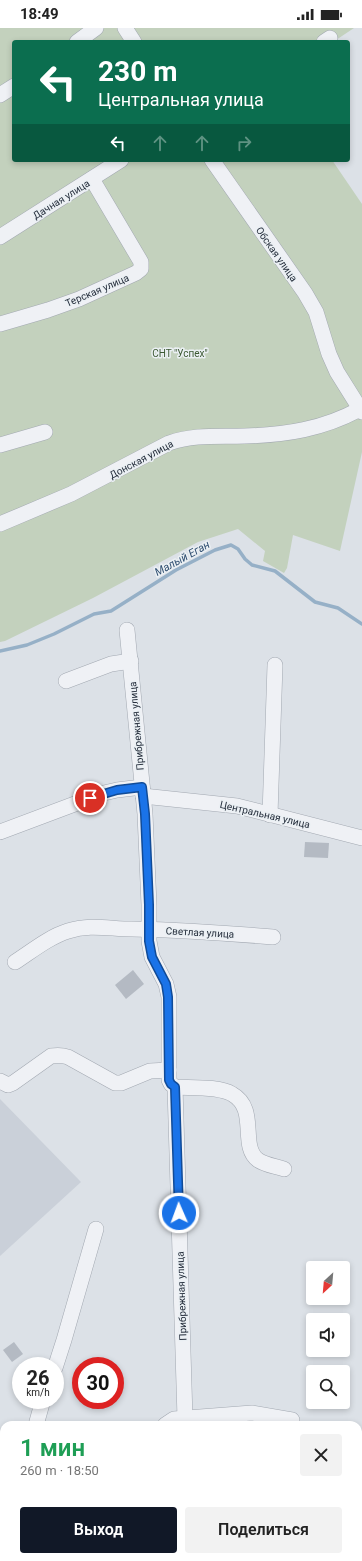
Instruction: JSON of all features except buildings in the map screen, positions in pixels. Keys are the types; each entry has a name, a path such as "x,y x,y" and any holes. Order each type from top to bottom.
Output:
{"street":[{"path":"80,40 96,28"},
{"path":"125,28 133,40"},
{"path":"0,95 12,87"},
{"name":"Дачная улица","path":"0,237 92,180 118,162"},
{"name":"Обская улица","path":"213,162 305,293 316,312 329,354 361,411"},
{"name":"Терская улица","path":"0,324 79,299 136,274 141,269 141,262 92,180"},
{"name":"Донская улица","path":"0,524 72,494 169,443 184,438 290,433 322,426 361,411"},
{"path":"0,445 46,432"},
{"name":"Прибрежная улица","path":"127,630 142,791 149,905 149,941 152,957 166,984 168,997 169,1070 171,1084 175,1087 185,1418"},
{"path":"66,680 111,664 130,661"},
{"path":"270,815 275,665"},
{"name":"Центральная улица","path":"0,832 104,793 117,790 142,791 237,806 362,838"},
{"name":"Светлая улица","path":"15,962 54,937 80,928 91,927 217,932 273,936"},
{"path":"0,1081 8,1085 14,1083 51,1056 57,1055 68,1057 115,1083 121,1083 150,1071 169,1070"},
{"path":"175,1087 222,1090 232,1093 238,1098 244,1107 248,1118 251,1152 257,1159 284,1169"},
{"path":"59,1357 96,1229"},
{"path":"37,1421 40,1409"},
{"path":"171,1421 174,1419 252,1413 292,1420"}],"shaded area":[{"path":"0,1099 81,1182 0,1256"}],"green space":[{"name":"СНТ \"Успех\"","path":"0,28 354,28 336,40 12,40 12,162 333,162 362,204 362,452 340,551 293,535 287,568 284,573 263,561 265,551 238,529 198,542 93,598 5,641 0,642"}],"waterway":[{"name":"Малый Еган","path":"0,651 27,645 54,634 94,614 111,611 176,570 215,550 231,545 238,549 245,559 252,565 275,571 315,602 338,608 362,624"}],"route":[{"path":"90,798 117,790 142,787 145,814 149,941 152,957 166,984 168,997 169,1080 175,1087 179,1213"}]}
